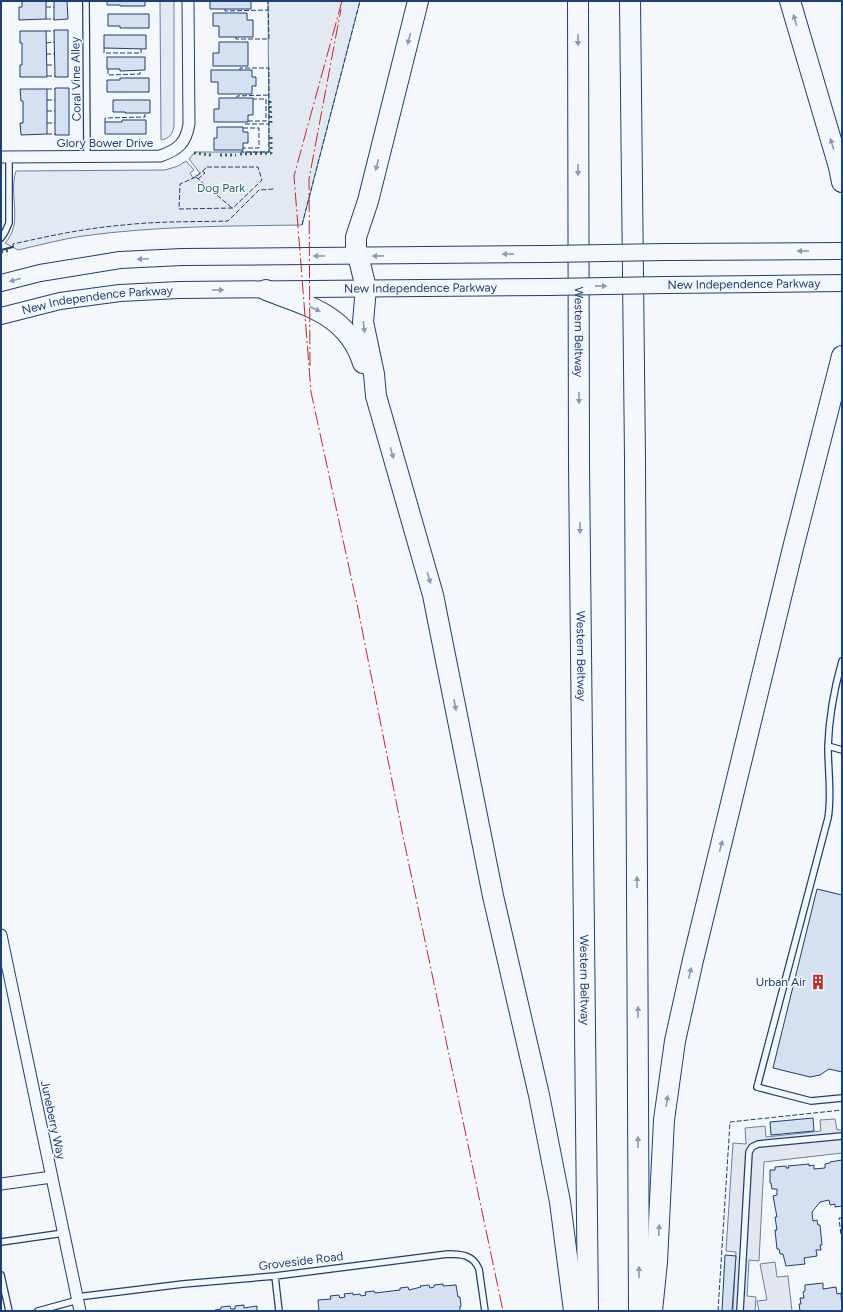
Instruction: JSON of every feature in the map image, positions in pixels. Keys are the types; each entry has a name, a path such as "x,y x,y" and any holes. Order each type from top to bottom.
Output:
{"highway":[{"path":"376,396 374,374 363,322 366,288 356,247 356,237 368,201 418,1"},
{"name":"Western Beltway","path":"578,1 579,464 588,1311"},
{"path":"630,1 636,458 639,1311"},
{"path":"790,1 841,174"},
{"path":"266,290 321,311 338,323 352,339 357,348 376,396 434,595 493,896 540,1095 560,1202 574,1311"},
{"path":"652,1311 657,1262 664,1120 675,1041 693,960 793,548 842,356"}],"main road":[{"path":"1,283 40,273 120,260 182,257 842,251"},
{"name":"New Independence Parkway","path":"1,316 60,301 120,293 178,290 842,283"}],"street":[{"name":"Glory Bower Drive","path":"5,157 160,156 171,152 181,145 187,136 189,124 188,1"},
{"name":"Juneberry Way","path":"1,935 80,1311"},
{"path":"1,1184 52,1177"}],"lane":[{"name":"Coral Vine Alley","path":"86,1 87,157"},
{"path":"1,238 6,232 9,223 5,157"},
{"path":"842,661 836,683 831,713 828,746 830,805 828,818 757,1087 811,1101 842,1098"},
{"path":"828,746 842,750"},
{"path":"740,1311 749,1152 752,1147 758,1144 842,1136"},
{"path":"1,1242 64,1234"},
{"name":"Groveside Road","path":"38,1311 78,1298 183,1284 275,1276 448,1254 458,1254 471,1258 477,1265 479,1269 485,1311"},
{"path":"1,1275 9,1311"},
{"path":"275,1276 280,1311"}],"green space":[{"path":"160,1 174,1 174,126 170,136 161,140"},
{"name":"Dog Park","path":"268,1 360,1 302,225 192,227 138,230 75,237 18,250 5,243 11,235 14,227 14,180 16,171 165,170 178,166 186,161 194,170 190,173 193,178 200,173 189,159 195,152 269,152"}],"shaded area":[{"path":"835,1119 837,1130 842,1130 842,1153 764,1162 759,1261 749,1260 747,1296 756,1297 755,1311 733,1311 736,1252 726,1251 733,1143 746,1144 745,1128 765,1126 766,1137 821,1131 820,1120"},
{"path":"775,1262 777,1277 788,1276 792,1311 759,1311 757,1301 767,1300 760,1264"}],"building":[{"path":"22,1 46,1 46,19 19,20 19,7 22,7"},
{"path":"54,1 67,1 68,19 54,20"},
{"path":"107,1 145,1 145,6 107,5"},
{"path":"210,1 251,1 251,9 210,9"},
{"path":"213,13 247,13 247,20 253,20 253,37 219,37 219,26 213,26"},
{"path":"108,14 149,14 149,28 120,28 120,26 108,26"},
{"path":"54,30 68,30 68,77 55,77"},
{"path":"20,31 46,31 47,77 20,77 20,65 22,65 22,43 20,43"},
{"path":"104,35 146,35 146,49 104,48"},
{"path":"219,42 248,42 248,66 213,66 213,53 219,53"},
{"path":"107,57 145,57 145,70 120,71 120,69 107,69"},
{"path":"211,70 252,70 252,77 256,77 256,86 252,86 252,94 218,94 218,82 211,82"},
{"path":"120,78 149,78 149,92 107,92 107,80 120,80"},
{"path":"55,88 69,88 69,135 55,135"},
{"path":"20,89 47,89 47,134 21,135 20,123 23,123 23,101 21,101"},
{"path":"219,98 253,98 253,115 248,115 248,122 214,122 214,109 219,109"},
{"path":"113,100 150,100 150,113 113,112"},
{"path":"122,120 146,120 146,134 105,134 105,122 122,122"},
{"path":"217,127 243,127 243,132 248,132 248,143 243,143 243,150 214,150 214,138 217,138"},
{"name":"Urban Air","path":"817,889 842,895 842,1072 829,1069 820,1075 810,1077 773,1068"},
{"path":"813,1118 814,1131 771,1135 770,1122"},
{"path":"842,1160 842,1206 835,1207 835,1204 830,1205 829,1200 820,1202 812,1212 813,1221 817,1220 818,1225 820,1225 821,1250 816,1250 817,1256 804,1258 805,1264 786,1266 783,1254 780,1254 779,1249 777,1249 775,1217 777,1217 773,1196 777,1195 777,1189 772,1189 770,1183 770,1170 775,1170 775,1167 786,1166 786,1168 789,1168 788,1166 809,1164 809,1166 814,1165 814,1169 825,1168 825,1164"},
{"path":"725,1255 736,1256 732,1311 722,1311"},
{"path":"823,1283 823,1289 836,1287 837,1294 841,1293 842,1311 800,1311 800,1298 804,1298 803,1292 805,1291 805,1285"},
{"path":"443,1284 443,1286 456,1285 458,1297 460,1297 460,1311 319,1311 318,1300 331,1299 330,1296 339,1295 340,1298 345,1297 344,1294 353,1293 353,1295 360,1294 361,1296 366,1295 365,1292 374,1291 375,1293 400,1290 400,1288 408,1287 409,1290 421,1287 420,1286 429,1285 430,1288 434,1287 434,1285"},
{"path":"244,1305 244,1308 257,1306 257,1311 215,1311 221,1309 221,1307 230,1306 231,1309 235,1309 235,1306"}],"hedge":[{"path":"270,101 271,125"},
{"path":"240,154 271,153 271,134"},
{"path":"194,153 211,155"},
{"path":"220,155 236,155"},
{"path":"1,252 10,250"}],"fence":[{"path":"236,37 236,39 269,39 268,1"},
{"path":"302,225 360,1"},
{"path":"46,7 54,7"},
{"path":"225,9 225,11 268,10"},
{"path":"46,19 54,19"},
{"path":"46,31 54,31"},
{"path":"46,43 54,42"},
{"path":"104,48 104,53 141,53 141,49"},
{"path":"46,54 54,54"},
{"path":"47,65 54,65"},
{"path":"240,70 240,68 269,68 269,152 242,152 242,150"},
{"path":"108,69 108,75 140,74 140,71"},
{"path":"47,76 55,76"},
{"path":"47,89 55,89"},
{"path":"237,98 237,96 269,95"},
{"path":"248,121 266,121 266,99 253,99"},
{"path":"47,100 55,100"},
{"path":"47,111 55,111"},
{"path":"105,122 105,118 145,117 145,113"},
{"path":"47,123 55,123"},
{"path":"245,124 269,124"},
{"path":"243,128 259,128 259,148 243,148"},
{"path":"47,134 55,134"},
{"path":"207,167 258,167 262,180 233,208 179,209 180,184 196,177 207,167"},
{"path":"198,179 205,173 202,171"},
{"path":"196,177 232,208"},
{"path":"13,247 13,244 40,238 110,226 150,223 228,221 259,190 275,189"},
{"path":"718,1311 730,1122 842,1110"},
{"path":"842,1218 839,1218 842,1235"}],"wall":[{"path":"1,250 13,247"}],"power":[{"path":"342,1 294,176 311,392 358,609 404,841 503,1311"},
{"path":"310,366 309,179 341,9"}],"place":[{"name":"Urban Air","path":"818,982"}]}
